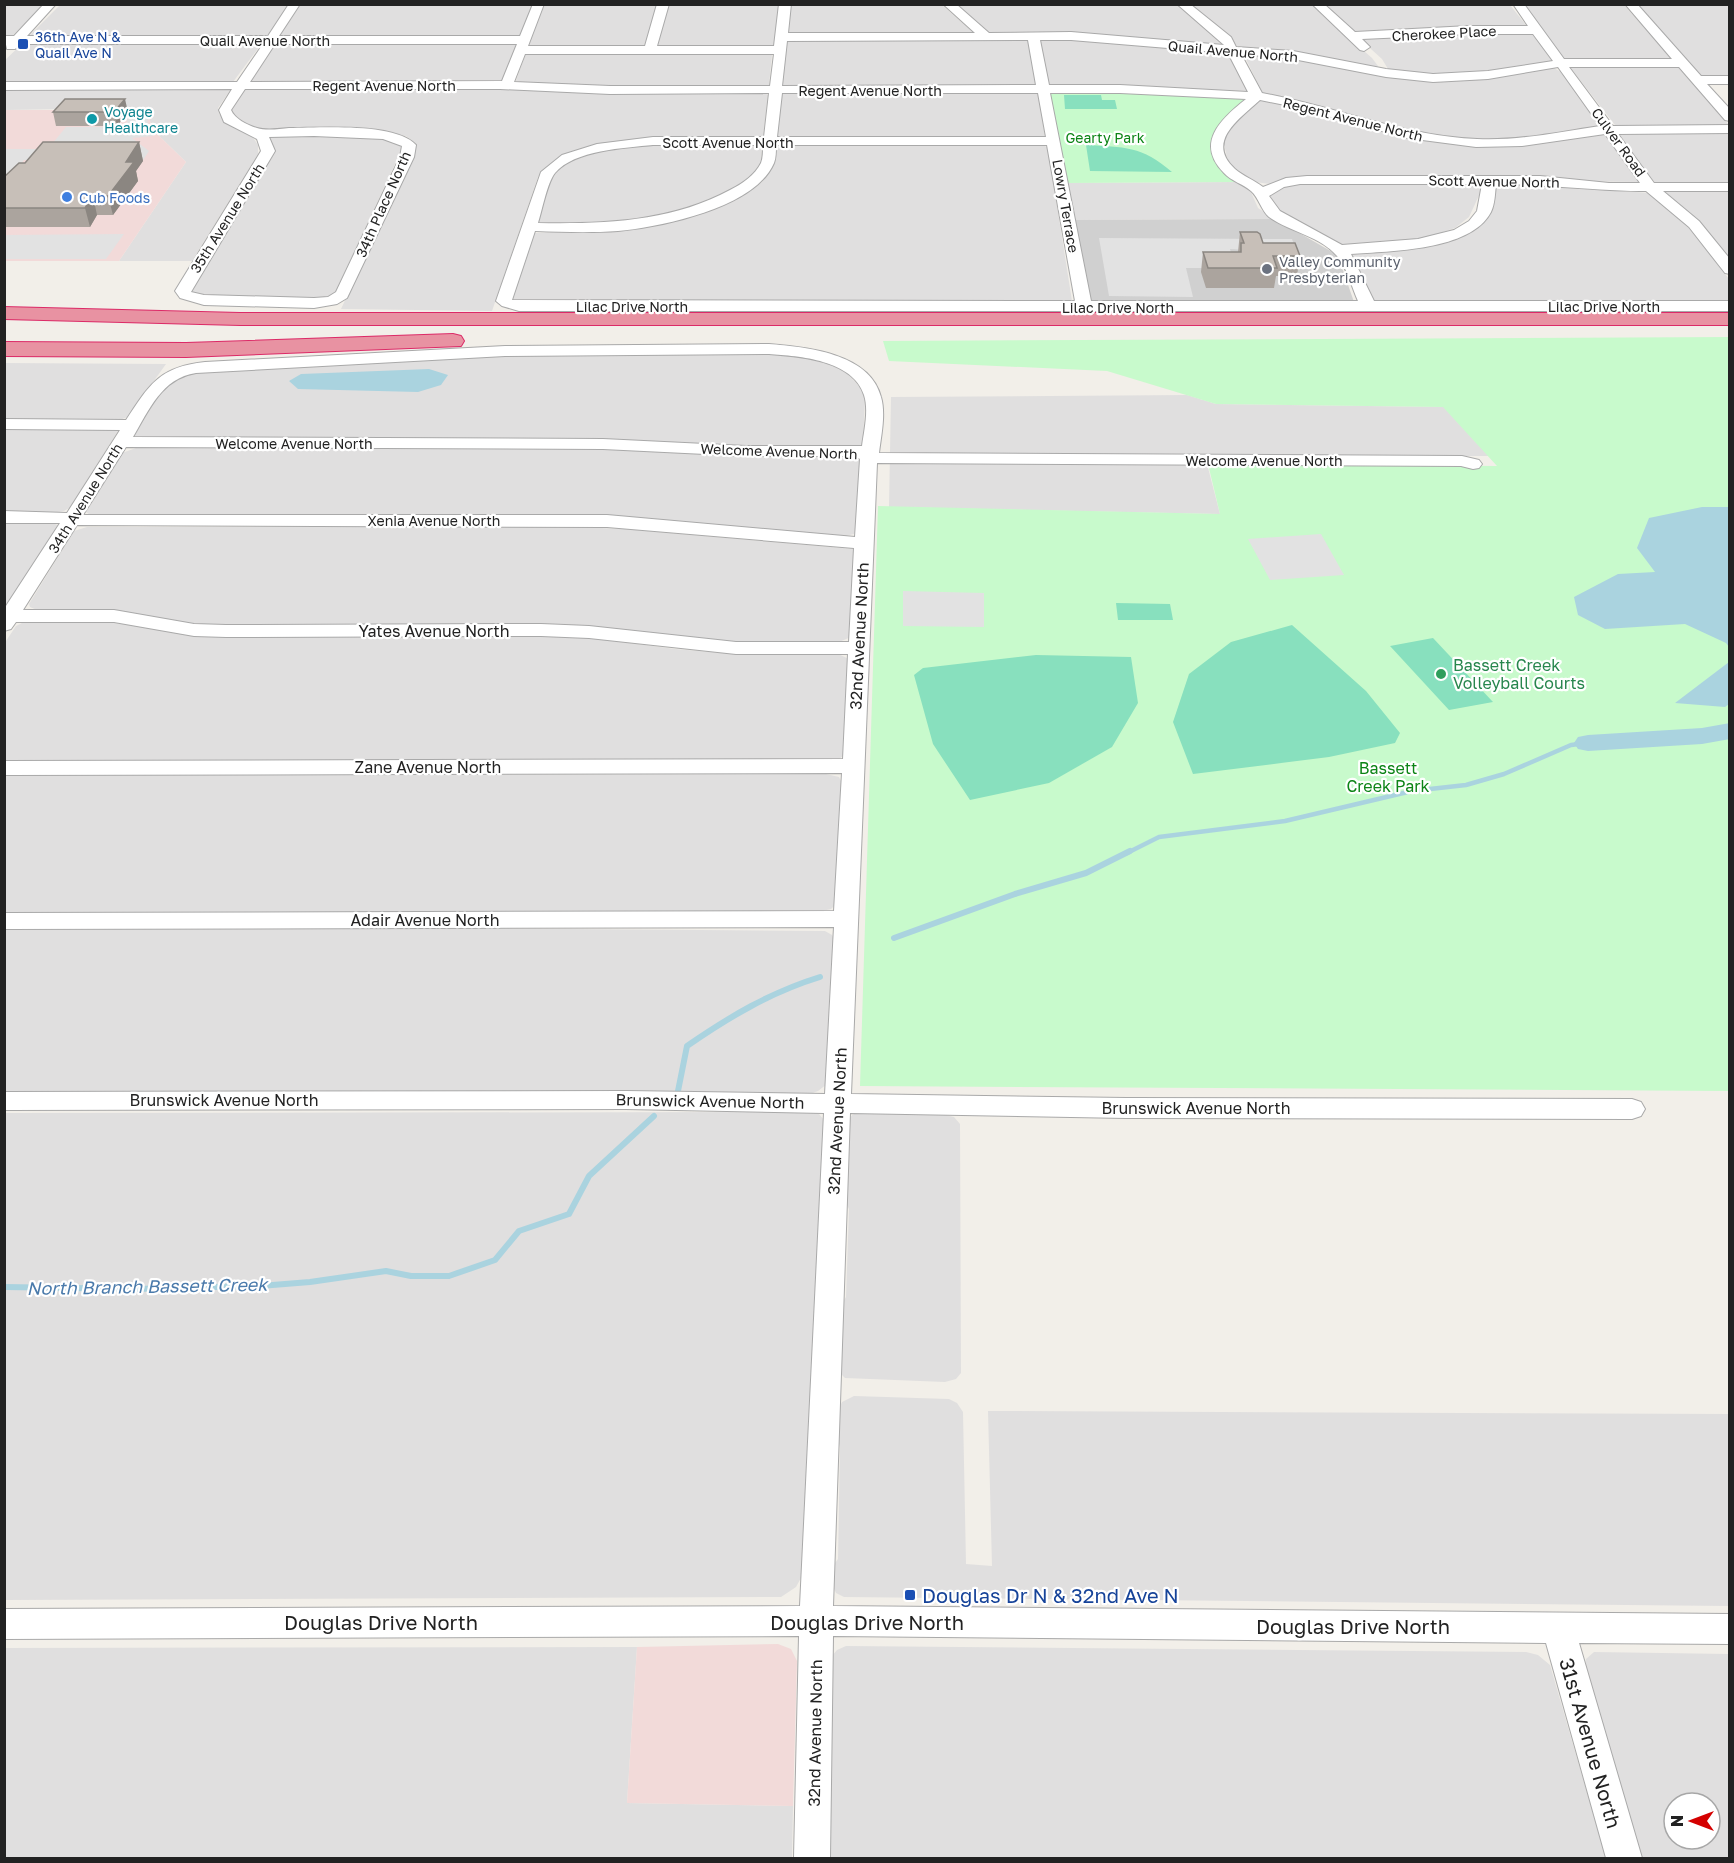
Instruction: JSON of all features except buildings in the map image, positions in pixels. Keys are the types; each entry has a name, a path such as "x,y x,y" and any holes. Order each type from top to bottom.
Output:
{"highway":[{"path":"4,297 148,308 455,320"},
{"path":"4,312 128,318 455,320 1730,319"},
{"path":"4,327 222,333 1730,333"},
{"path":"4,349 186,350 582,339 679,334"}],"street":[{"path":"4,52 10,40 51,4"},
{"path":"258,133 235,123 225,114 227,105 295,4"},
{"path":"507,85 539,4"},
{"path":"650,51 663,4"},
{"path":"528,227 631,225 710,204 729,197 757,181 765,171 768,162 785,4"},
{"path":"948,4 986,36"},
{"path":"1182,4 1227,40 1257,96 1224,124 1218,151 1223,164 1230,172 1256,188 1262,195 1263,201 1275,214 1344,254 1368,306"},
{"path":"1317,4 1377,58 1386,73"},
{"name":"Culver Road","path":"1518,4 1650,187 1694,224 1730,270"},
{"path":"1630,4 1730,117"},
{"name":"Cherokee Place","path":"1352,36 1470,30 1537,30"},
{"name":"Quail Avenue North","path":"10,40 270,40 523,45 650,51 781,43 1033,35 1071,36 1293,55 1420,78 1458,78 1562,63 1681,63"},
{"name":"Lowry Terrace","path":"1033,35 1084,306"},
{"path":"1697,80 1730,80"},
{"name":"Regent Avenue North","path":"4,86 507,85 610,90 1120,89 1257,96 1296,103 1407,134 1453,141 1522,142 1610,130 1730,129"},
{"name":"35th Avenue North","path":"258,133 268,144 268,151 184,286 185,295 204,300 314,303 332,301"},
{"name":"34th Place North","path":"258,133 384,134 405,140 409,145 407,158 342,295 332,301"},
{"name":"Scott Avenue North","path":"507,303 505,297 548,172 556,165 581,153 633,142 1054,141"},
{"name":"Scott Avenue North","path":"1262,195 1275,185 1299,180 1540,180 1609,187 1730,187"},
{"path":"1339,250 1413,244 1453,235 1478,221 1484,212 1490,180"},
{"name":"Lilac Drive North","path":"507,303 519,306 1730,306"},
{"name":"32nd Avenue North","path":"168,375 200,367 444,354 769,349 795,351 840,364 856,373 868,385 873,397 863,543 824,1386 816,1621 812,1858"},
{"name":"34th Avenue North","path":"7,620 154,390 168,375"},
{"path":"4,424 131,425"},
{"name":"Welcome Avenue North","path":"120,442 603,444 746,450 858,451 869,457 888,459 1462,461 1473,464"},
{"name":"Xenia Avenue North","path":"4,517 57,517 88,521 597,521 863,543"},
{"name":"Yates Avenue North","path":"7,620 114,616 194,630 226,631 541,630 589,632 725,647 858,648"},
{"name":"Zane Avenue North","path":"4,768 852,766"},
{"name":"Adair Avenue North","path":"4,921 846,919"},
{"name":"Brunswick Avenue North","path":"4,1101 626,1100 1126,1108 1632,1109"},
{"name":"Douglas Drive North","path":"4,1624 816,1621 1730,1629"},
{"name":"31st Avenue North","path":"1558,1627 1624,1858"}],"shaded area":[{"path":"789,4 942,5 975,34 788,34"},
{"path":"5,5 44,5 11,37 5,38"},
{"path":"60,5 290,5 267,36 28,37"},
{"path":"300,5 533,5 520,36 278,37"},
{"path":"544,5 657,5 644,47 528,47"},
{"path":"667,5 779,5 774,46 664,49 656,46"},
{"path":"951,5 1178,5 1224,44 990,34"},
{"path":"1187,5 1312,5 1372,58 1378,66 1375,68 1242,48 1235,45"},
{"path":"1320,5 1510,5 1526,25 1353,33"},
{"path":"1520,5 1624,5 1672,59 1567,60 1561,58"},
{"path":"1634,5 1727,5 1730,7 1729,78 1702,77"},
{"path":"1473,32 1532,34 1553,61 1482,74 1442,76 1388,69 1382,59 1361,40 1361,38"},
{"path":"1015,37 1029,40 1037,86 783,87 781,85 787,40"},
{"path":"1040,37 1228,52 1248,91 1056,88 1048,85"},
{"path":"23,43 260,44 260,46 233,82 5,84 4,61"},
{"path":"275,43 517,45 501,82 248,82"},
{"path":"526,53 772,55 769,85 766,87 612,88 515,83"},
{"path":"1243,53 1293,57 1401,77 1554,68 1561,72 1600,124 1598,127 1522,140 1484,141 1398,130 1306,103 1263,94"},
{"path":"1569,66 1677,66 1729,125 1615,125"},
{"path":"4,87 229,88 231,89 218,108 219,114 228,124 252,136 258,145 258,154 192,261 119,261 186,162 153,130 150,121 65,109 5,110"},
{"path":"501,87 763,92 768,95 763,138 662,140 564,157 551,163 538,177 492,311 341,309 416,150 416,144 406,136 385,132 267,132 236,120 230,111 245,88"},
{"path":"1034,92 1039,95 1045,137 776,137 782,93"},
{"path":"1269,100 1460,144 1602,134 1609,136 1640,182 1293,178 1270,184 1255,182 1233,168 1228,162 1224,144 1226,134 1236,119 1259,101"},
{"path":"4,110 152,110 150,121 153,130 186,162 119,261 5,261"},
{"path":"131,112 149,112 147,127 153,136 132,138 149,151 143,160 24,160 5,183 5,149 48,149 66,127 125,127 124,129 128,129 127,118"},
{"path":"1729,131 1729,185 1655,183 1619,135"},
{"path":"274,136 378,136 401,143 403,147 334,295 326,300 205,298 192,294 190,290 270,138"},
{"path":"784,144 1045,146 1048,148 1072,301 1070,303 510,301 534,233 594,230 720,205 737,198 762,182 771,170 774,148"},
{"path":"636,145 756,145 762,147 761,163 752,179 722,197 655,218 628,223 543,225 535,223 553,172 573,159 587,154"},
{"path":"1238,182 1251,192 1258,208 1275,219 1072,220 1066,183"},
{"path":"1501,182 1649,193 1686,224 1729,279 1729,304 1375,303 1351,254 1450,239 1488,208 1497,184"},
{"path":"1475,183 1482,186 1482,189 1469,217 1455,228 1419,240 1341,246 1275,210 1268,197 1276,189 1292,184"},
{"path":"1668,190 1729,190 1729,262 1663,193"},
{"path":"1275,219 1334,253 1339,259 1354,302 1090,302 1072,220"},
{"path":"124,234 106,259 5,259 5,235"},
{"path":"1099,238 1292,239 1297,253 1230,249 1235,266 1186,268 1193,297 1109,296"},
{"path":"528,354 790,354 830,363 843,369 862,389 865,400 863,444 854,447 136,438 134,435 169,378 176,374"},
{"path":"5,363 166,364 128,417 119,420 5,419"},
{"path":"1187,395 1216,404 1444,407 1489,456 1205,456 1220,514 889,507 891,397"},
{"path":"5,428 112,429 118,431 71,507 64,511 47,514 5,514"},
{"path":"572,447 851,455 860,459 857,530 854,534 841,537 666,523 93,517 86,512 122,453 136,448"},
{"path":"5,521 50,521 59,526 5,610"},
{"path":"553,526 625,529 853,549 856,552 851,637 839,642 735,643 687,639 200,625 37,610 29,604 74,531 87,527"},
{"path":"1321,534 1344,575 1270,580 1248,539"},
{"path":"903,591 984,593 984,627 903,626"},
{"path":"88,621 138,625 196,635 585,637 723,653 836,653 849,659 844,755 838,760 5,762 4,644 16,626 22,623"},
{"path":"826,774 839,777 842,783 838,902 831,909 818,912 5,914 5,775"},
{"path":"334,927 825,931 832,935 837,943 827,1084 807,1095 5,1095 4,930"},
{"path":"813,1112 819,1114 824,1120 802,1576 796,1587 781,1597 5,1600 4,1113"},
{"path":"860,1112 946,1115 954,1117 960,1124 961,1373 956,1379 945,1382 845,1378 841,1374 841,1305 846,1297 849,1209 845,1201 849,1120 852,1115"},
{"path":"854,1396 949,1399 957,1403 963,1412 966,1564 992,1566 988,1411 1729,1414 1729,1606 844,1597 836,1593 830,1580 832,1567 838,1559 840,1447 837,1437 839,1408 842,1402"},
{"path":"778,1644 791,1649 797,1661 793,1806 627,1803 637,1647"},
{"path":"846,1646 1526,1652 1538,1655 1550,1665 1606,1858 828,1858 832,1656 837,1650"},
{"path":"637,1647 627,1803 793,1806 792,1858 5,1858 4,1648"},
{"path":"1594,1652 1729,1654 1729,1858 1639,1858 1585,1667 1586,1659"}],"green space":[{"name":"Gearty Park","path":"1084,90 1243,99 1244,103 1223,121 1213,142 1213,152 1217,163 1225,173 1238,182 1066,183 1049,93"},
{"path":"1064,95 1101,95 1102,100 1115,100 1117,109 1065,109"},
{"path":"1086,145 1111,146 1142,153 1172,172 1090,171"},
{"name":"Bassett Creek Park","path":"1729,337 1729,1091 860,1086 878,506 1220,514 1208,464 1497,466 1443,407 1216,404 1107,371 889,361 883,341"},
{"path":"1116,603 1170,604 1173,620 1118,620"},
{"path":"1292,625 1366,691 1400,733 1395,743 1329,757 1193,774 1173,722 1189,674 1231,642"},
{"name":"Bassett Creek Volleyball Courts","path":"1433,638 1493,702 1449,710 1390,646"},
{"path":"1036,655 1131,657 1138,703 1112,747 1049,783 970,800 933,744 914,675 923,668"}],"water":[{"path":"429,369 448,375 441,385 418,392 298,389 289,381 301,374"},
{"path":"1702,507 1729,507 1729,647 1726,643 1685,624 1605,629 1578,615 1574,597 1618,574 1655,572 1637,548 1649,518"},
{"path":"1729,662 1729,704 1725,707 1675,703"}],"waterway":[{"name":"North Branch Bassett Creek","path":"1588,743 1702,736 1730,731"},
{"name":"North Branch Bassett Creek","path":"1127,853 1159,837 1285,821 1412,791 1466,785 1504,774 1571,745 1588,743"},
{"name":"North Branch Bassett Creek","path":"894,938 1015,894 1086,873 1130,851"},
{"name":"North Branch Bassett Creek","path":"678,1091 687,1046 751,1006 784,990 820,977"},
{"name":"North Branch Bassett Creek","path":"4,1287 135,1289 260,1286 310,1282 386,1271 411,1276 449,1276 495,1260 519,1231 569,1214 589,1176 654,1116"}],"place":[{"name":"36th Ave N & Quail Ave N","path":"23,44"},
{"name":"Voyage Healthcare","path":"92,119"},
{"name":"Cub Foods","path":"67,197"},
{"name":"Valley Community Presbyterian","path":"1267,269"},
{"name":"Bassett Creek Volleyball Courts","path":"1441,674"},
{"name":"Douglas Dr N & 32nd Ave N","path":"910,1595"}]}
